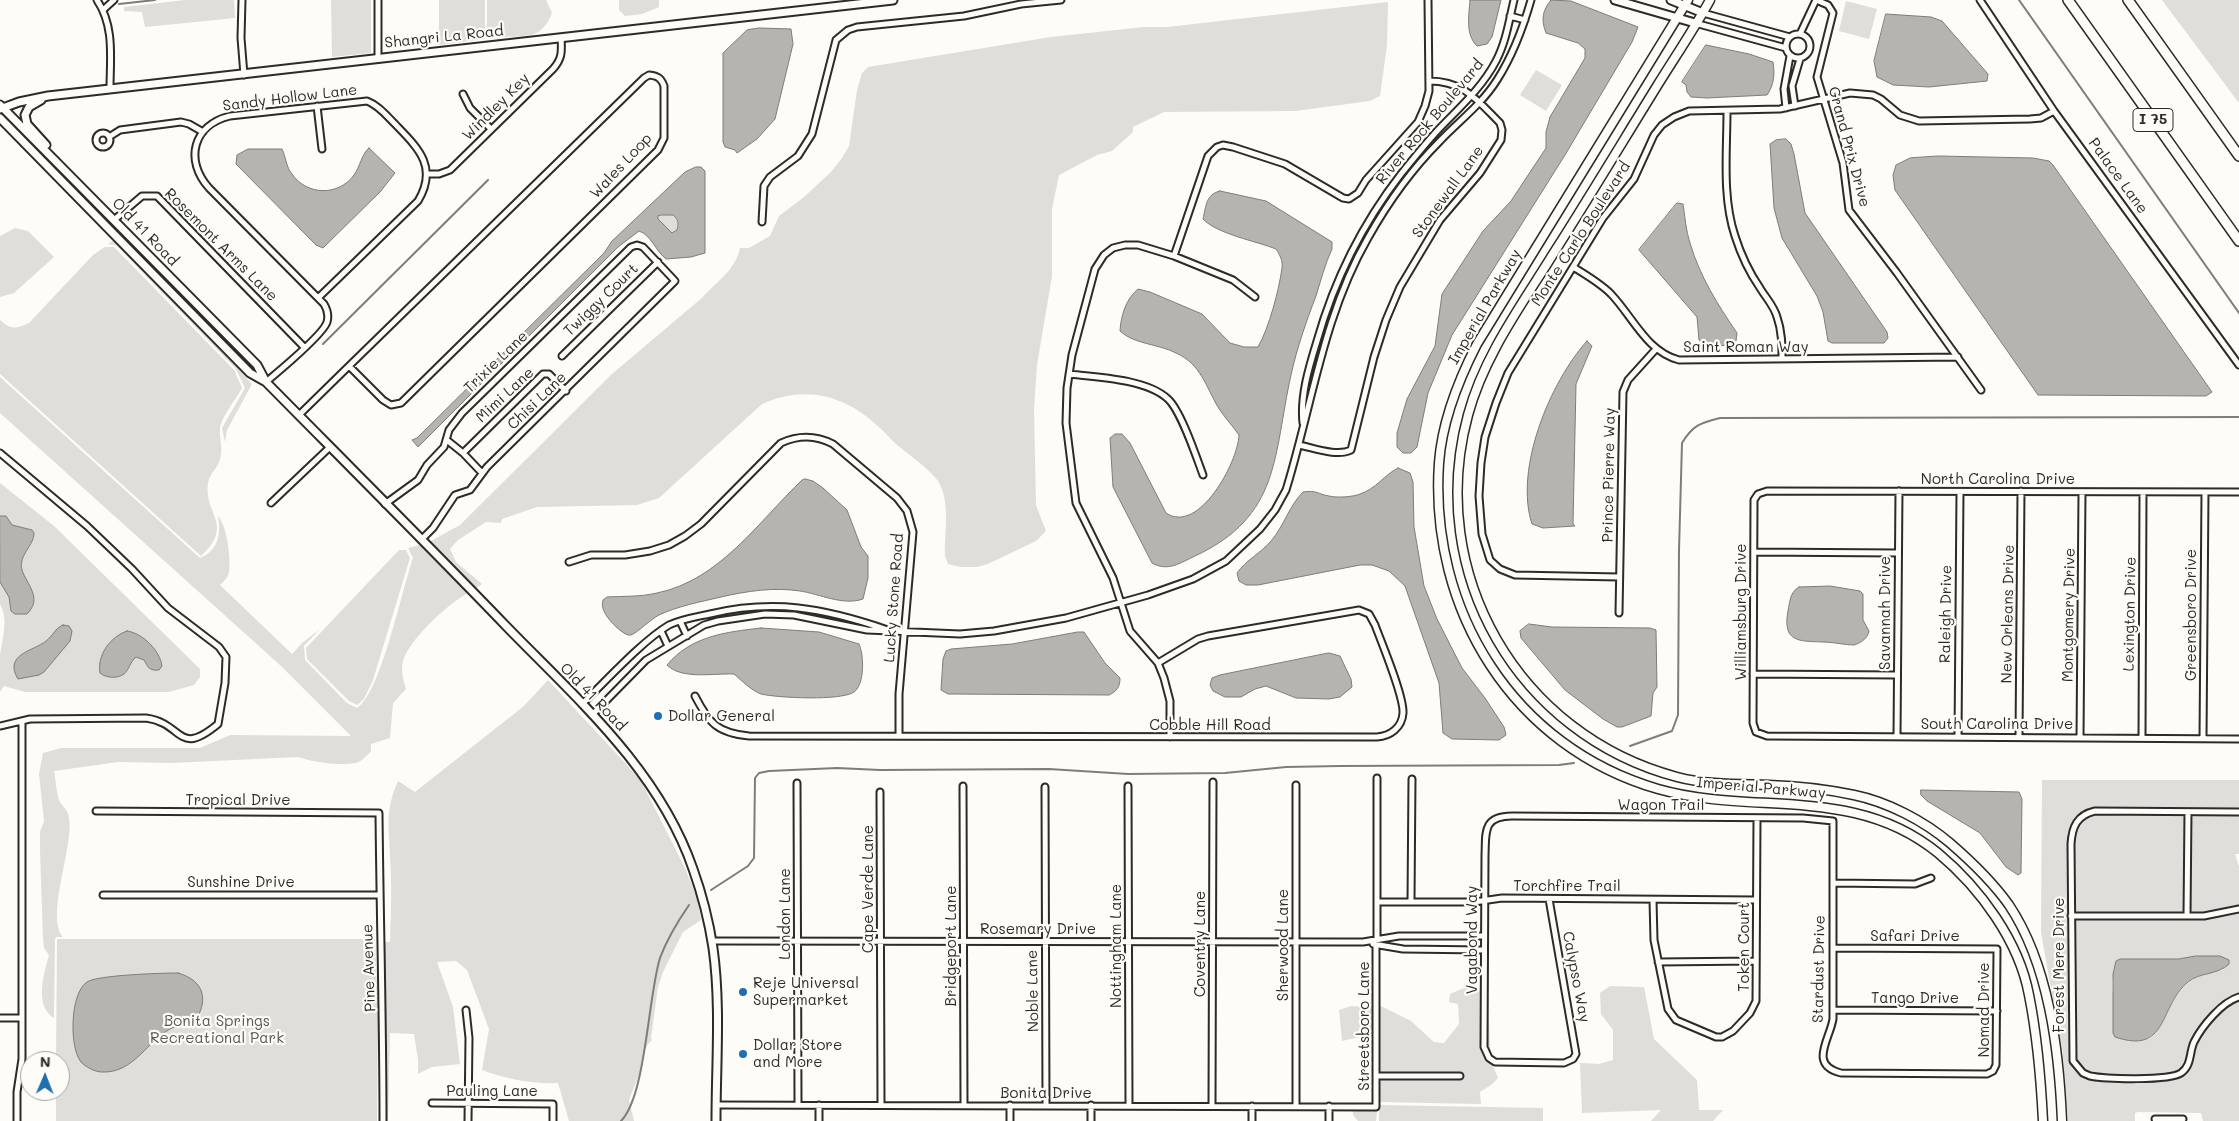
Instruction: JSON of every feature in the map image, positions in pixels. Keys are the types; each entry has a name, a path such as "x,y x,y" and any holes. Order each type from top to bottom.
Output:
{"highway":[{"name":"I 75","path":"2068,0 2239,240"},
{"path":"2128,0 2239,156"}],"main road":[{"name":"Imperial Parkway","path":"1710,0 1524,300 1482,376 1468,414 1459,459 1457,504 1462,550 1473,591 1490,630 1510,662 1537,695 1564,720 1598,744 1635,763 1679,777 1726,784 1818,788 1860,796 1901,811 1931,829 1978,867 2010,906 2032,949 2040,973 2045,989 2056,1052 2062,1121"},
{"name":"Imperial Parkway","path":"1686,3 1491,320 1458,382 1447,418 1439,461 1438,498 1442,543 1450,580 1464,619 1483,656 1507,690 1548,731 1594,761 1618,774 1656,788 1695,798 1822,806 1855,812 1898,828 1936,852 1966,880 1993,911 2017,957 2029,994 2043,1121"}],"street":[{"path":"97,0 110,28 110,89"},
{"path":"103,10 114,0"},
{"path":"242,0 241,38 244,75"},
{"path":"378,0 378,59"},
{"name":"Shangri La Road","path":"1,107 48,96 893,0"},
{"path":"762,222 764,186 770,177 798,156 808,143 812,134 833,47 841,34 857,27 964,16 1022,4 1061,0"},
{"path":"1174,256 1208,156 1217,147 1223,145 1273,159 1294,168 1335,194 1349,199 1358,193 1366,180 1418,122 1425,106 1429,81 1428,0"},
{"name":"River Rock Boulevard","path":"1303,426 1302,405 1314,350 1332,295 1355,244 1375,210 1424,144 1471,96 1495,64 1504,42 1514,0"},
{"name":"River Rock Boulevard","path":"592,714 646,660 704,625 718,621 765,614 820,619 867,630 953,634 994,630 1066,618 1120,603 1192,579 1226,561 1244,545 1275,510 1286,490 1332,321 1343,290 1367,238 1413,171 1439,141 1478,103 1496,81 1517,42 1530,0"},
{"path":"1615,0 1786,48"},
{"path":"1671,0 1686,3 1703,13 1790,37 1800,34 1816,0"},
{"name":"Grand Prix Drive","path":"1816,0 1828,5 1833,13 1817,74 1843,163 1849,210 1981,390"},
{"name":"Palace Lane","path":"1980,0 2054,111 2239,365"},
{"path":"1510,16 1525,20"},
{"path":"1790,56 1800,58 1807,55 1811,48 1809,40 1800,34"},
{"path":"1786,108 1784,89 1790,56 1786,48 1790,37"},
{"name":"Windley Key","path":"427,174 439,174 450,170 557,65 562,54 561,38"},
{"path":"1795,106 1792,86 1800,58"},
{"name":"Wales Loop","path":"299,415 349,366 644,78 649,75 662,79 664,86 664,138 658,150 401,403 391,405 382,400 349,366"},
{"path":"1429,81 1454,84 1478,103"},
{"name":"Monte Carlo Boulevard","path":"1619,577 1515,575 1500,569 1490,560 1482,534 1479,496 1481,462 1488,428 1508,373 1606,213 1634,179 1654,136 1662,125 1674,117 1690,111 1757,111 1786,108 1850,93 1873,95 1881,99 1900,115 1919,121 2030,119 2041,118 2054,111"},
{"path":"463,94 470,108 491,129"},
{"path":"48,96 28,107 25,115 26,124 72,170 81,186"},
{"name":"Sandy Hollow Lane","path":"203,132 213,123 230,116 361,101 372,103 418,148 424,159 427,174"},
{"name":"Stonewall Lane","path":"1299,445 1345,453 1351,450 1354,445 1374,357 1386,320 1400,287 1440,220 1480,172 1501,140 1502,130 1500,123 1478,103"},
{"path":"317,106 322,149"},
{"name":"Old 41 Road","path":"1,107 257,365 266,382"},
{"path":"1727,111 1727,195 1729,213 1734,234 1746,264 1777,317 1782,338 1782,359"},
{"path":"1,120 8,114"},
{"name":"Old 41 Road","path":"1,120 250,373 266,382 385,504 422,539 592,714 640,770 676,832 693,868 712,941 716,1003 716,1121"},
{"path":"109,137 120,130 181,122 203,132 197,143 195,158 196,166 203,181 327,309 328,321 320,332 266,382"},
{"path":"318,298 418,200 424,188 427,174"},
{"name":"Rosemont Arms Lane","path":"114,220 142,196 157,196 304,347"},
{"name":"Trixie Lane","path":"385,504 418,480 427,465 448,441 449,430 462,413 612,266 637,244 643,247 658,262"},
{"path":"1170,737 1169,694 1158,663 1130,631 1113,578 1078,509 1075,499 1066,423 1069,374 1074,345 1096,265 1113,248 1132,244 1174,256 1233,280 1254,296"},
{"name":"Chisi Lane","path":"422,539 433,528 455,494 470,490 482,473 675,281 658,262"},
{"name":"Twiggy Court","path":"562,356 658,262"},
{"name":"Saint Roman Way","path":"1573,267 1598,283 1612,295 1656,349 1679,360 1958,357"},
{"name":"Prince Pierre Way","path":"1619,613 1623,392 1628,380 1656,349"},
{"name":"Mimi Lane","path":"463,453 543,374 549,374 566,391"},
{"path":"1069,374 1119,380 1144,386 1162,394 1175,407 1204,475"},
{"name":"Lucky Stone Road","path":"569,562 591,554 636,554 669,545 701,524 781,443 796,438 816,438 836,447 897,498 906,511 913,538 899,694 900,736"},
{"path":"448,441 463,453 482,473"},
{"path":"271,503 330,447"},
{"path":"0,453 87,526 138,575 168,608 219,647 226,657 226,683 218,724 201,738 190,739 180,737 165,723 146,718 30,719 0,726"},
{"name":"North Carolina Drive","path":"1758,494 1767,491 2239,492"},
{"name":"Savannah Drive","path":"1897,736 1899,491"},
{"name":"New Orleans Drive","path":"2019,737 2021,491"},
{"name":"Raleigh Drive","path":"1958,737 1960,492"},
{"name":"Montgomery Drive","path":"2080,738 2082,492"},
{"name":"Lexington Drive","path":"2142,738 2143,492"},
{"name":"Greensboro Drive","path":"2203,738 2205,492"},
{"name":"Williamsburg Drive","path":"1756,732 1753,722 1754,500 1758,494"},
{"path":"1754,552 1898,553"},
{"name":"River Rock Boulevard","path":"582,704 661,631 680,621 743,608 769,605 808,608 888,630"},
{"name":"Cobble Hill Road","path":"696,696 708,720 720,729 733,734 750,736 1383,736 1397,728 1402,719 1402,708 1375,625 1369,614 1359,610 1346,610 1208,636 1198,639 1158,663"},
{"path":"680,621 687,636"},
{"path":"661,631 668,646"},
{"path":"1753,674 1897,675"},
{"path":"17,1121 17,1092 22,1059 22,721"},
{"name":"South Carolina Drive","path":"1756,732 1767,736 2239,739"},
{"name":"Streetsboro Lane","path":"1376,1107 1378,778"},
{"path":"1411,901 1412,779"},
{"name":"Coventry Lane","path":"1212,1106 1213,782"},
{"name":"London Lane","path":"797,783 798,1104"},
{"name":"Sherwood Lane","path":"1296,785 1296,1106"},
{"name":"Bridgeport Lane","path":"963,786 964,1105"},
{"name":"Nottingham Lane","path":"1128,786 1129,1106"},
{"name":"Noble Lane","path":"1045,787 1046,1105"},
{"name":"Cape Verde Lane","path":"880,792 881,1105"},
{"name":"Tropical Drive","path":"96,811 379,814"},
{"name":"Forest Mere Drive","path":"2239,812 2095,811 2082,816 2073,827 2073,1061 2082,1073 2097,1077 2162,1077 2176,1075 2187,1067 2194,1042 2217,1011 2227,1002 2239,997"},
{"path":"2187,916 2188,812"},
{"name":"Pine Avenue","path":"379,814 379,895 383,989 383,1121"},
{"name":"Wagon Trail","path":"1490,822 1502,816 1512,816 1823,819 1833,822"},
{"name":"Token Court","path":"1653,900 1653,930 1658,962 1668,1010 1671,1015 1676,1020 1703,1032 1722,1037 1733,1031 1754,1008 1757,818"},
{"name":"Vagabond Way","path":"1489,1058 1484,1047 1484,936 1486,829 1490,822"},
{"name":"Stardust Drive","path":"1833,822 1833,1010 1832,1025 1822,1056 1829,1068 1835,1071 1988,1074 1993,1071"},
{"path":"1834,883 1915,884 1931,878"},
{"name":"Sunshine Drive","path":"103,894 379,895"},
{"name":"Torchfire Trail","path":"1377,902 1474,902 1485,899 1756,900"},
{"name":"Calypso Way","path":"1489,1058 1495,1062 1519,1063 1564,1063 1573,1059 1576,1048 1549,899"},
{"path":"2072,916 2211,915 2239,909"},
{"name":"Rosemary Drive","path":"1376,942 1399,936 1484,936"},
{"name":"Rosemary Drive","path":"712,941 1376,942 1403,949 1484,950"},
{"name":"Safari Drive","path":"1834,948 1997,949"},
{"name":"Nomad Drive","path":"1993,1071 1996,1065 1997,949"},
{"path":"1658,962 1756,961"},
{"path":"466,1010 468,1121"},
{"name":"Tango Drive","path":"1833,1010 1997,1011"},
{"path":"0,1018 22,1018"},
{"path":"1376,1076 1460,1076"},
{"name":"Pauling Lane","path":"432,1104 553,1104 553,1121"},
{"name":"Bonita Drive","path":"716,1105 1376,1107"},
{"path":"819,1105 819,1121"},
{"path":"1010,1106 1010,1121"},
{"path":"1091,1106 1091,1121"},
{"path":"1252,1106 1252,1121"},
{"path":"1329,1106 1329,1121"},
{"path":"2155,1119 2183,1119"}],"green space":[{"path":"185,0 234,0 235,18 145,27 142,12 124,11 124,7"},
{"path":"331,0 371,0 371,53 332,57"},
{"path":"439,0 485,0 485,39 439,45"},
{"path":"487,0 546,0 552,13 543,28 533,34 487,38"},
{"path":"619,0 659,0 659,7 642,14 625,16 619,10"},
{"path":"2162,0 2239,0 2239,103"},
{"path":"1846,1 1877,9 1869,39 1839,31"},
{"path":"1388,2 1387,45 1380,96 1370,101 1295,111 1164,112 1133,127 1133,132 1112,151 1097,155 1059,175 1052,209 1052,276 1037,365 1034,409 1036,505 1046,531 1036,541 988,564 977,567 960,567 948,564 945,556 946,508 942,489 934,476 854,408 840,401 810,394 779,398 762,404 659,498 637,505 537,507 502,519 501,523 486,522 458,540 450,549 456,562 482,584 475,589 429,542 460,525 612,374 703,297 730,269 738,256 740,248 749,248 770,236 779,216 804,197 830,173 849,146 857,90 862,73 868,67 1051,37 1144,27 1167,27"},
{"path":"1536,70 1562,85 1546,111 1520,95"},
{"path":"673,215 675,217 677,230 672,233 658,219 658,216"},
{"path":"15,228 28,231 54,257 14,293 0,297 0,236"},
{"path":"114,240 198,324 252,384 227,430 225,442 222,428 245,388 236,369 116,245 108,244"},
{"path":"105,247 114,247 234,370 242,388 226,413 220,428 220,457 209,479 208,491 209,501 217,526 216,535 211,545 201,556 0,374 0,320 7,326 14,328 29,323 93,255"},
{"path":"0,377 200,558 215,546 219,535 218,516 226,534 229,559 228,574 220,585 292,654 302,643 320,629 304,646 305,660 347,703 357,708 366,699 374,683 390,639 413,558 408,548 423,544 469,592 432,621 409,649 402,666 406,689 393,703 390,738 371,744 371,751 359,762 346,764 328,763 298,757 171,763 118,762 54,771 59,799 68,815 69,831 58,898 58,927 63,937 56,937 55,940 54,1018 48,1013 42,998 43,980 49,955 44,948 43,939 40,850 40,832 44,821 39,774 43,753 61,748 200,748 230,735 351,736 280,665 0,413"},
{"path":"0,483 54,526 200,669 200,677 194,685 169,692 25,692 4,686 0,692 0,656 4,617 0,604"},
{"path":"399,550 406,550 410,558 373,680 364,699 357,705 349,701 307,659 306,648"},
{"path":"548,680 640,779 684,866 697,897 701,920 683,932 663,972 658,987 652,1040 643,1054 642,1067 629,1100 634,1121 569,1121 558,1083 519,1080 482,1070 489,1029 467,970 456,961 437,962 453,1007 460,1064 432,1067 418,1074 414,1034 390,1033 388,1121 380,1121 381,1012 378,942 390,942 389,809 398,781 415,792 524,706"},
{"path":"2042,780 2239,780 2239,854 2235,854 2239,867 2239,1121 2203,1121 2201,1113 2138,1112 2135,1113 2135,1121 2068,1121 2062,1048 2041,933","holes":["2196,956 2220,956 2223,970 2200,976 2185,986 2174,1000 2156,1033 2149,1039 2116,1001 2112,987 2113,976 2120,959 2178,959"]},
{"name":"Bonita Springs Recreational Park","path":"57,939 375,939 378,1012 377,1121 56,1121 56,1101 70,1101 70,1051 56,1051"},
{"path":"1473,984 1482,990 1489,1024 1491,1062 1498,1078 1480,1092 1481,1104 1378,1102 1376,1121 1358,1121 1353,1115 1353,1108 1372,1105 1376,1100 1378,1037 1372,1034 1342,1041 1339,1010 1351,1006 1365,1007 1377,1004 1411,1021 1434,1042 1444,1043 1459,1024 1458,1004 1449,1002 1450,994"},
{"path":"1610,986 1644,987 1654,1039 1697,1080 1699,1110 1723,1110 1713,1121 1651,1121 1661,1110 1582,1113 1580,1063 1599,1064 1613,1060 1613,1030 1601,1014 1600,993"},
{"path":"1379,1105 1543,1108 1543,1121 1379,1121"}],"shaded area":[{"path":"1470,0 1501,0 1492,37 1487,44 1477,46 1471,36 1469,30"},
{"path":"1551,0 1571,1 1638,27 1632,42 1565,155 1452,335 1428,393 1417,447 1411,453 1403,453 1397,447 1397,433 1407,399 1435,346 1442,294 1483,231 1511,201 1546,148 1546,132 1550,117 1585,58 1585,49 1578,43 1546,33 1543,16"},
{"path":"1886,14 1931,17 1942,21 1988,74 1987,81 1929,87 1893,85 1877,77 1874,61"},
{"path":"759,28 791,29 793,44 775,119 757,139 737,153 735,150 725,147 723,142 723,53 747,30"},
{"path":"1706,45 1749,54 1773,62 1773,79 1767,95 1691,97 1687,92 1686,85 1682,82"},
{"path":"1786,139 1791,144 1794,154 1805,213 1887,332 1888,338 1884,343 1832,343 1828,341 1823,312 1817,296 1782,238 1774,208 1770,144 1776,140"},
{"path":"369,148 395,173 380,192 323,248 316,245 236,164 237,155 248,149 282,149 288,168 298,181 314,190 332,190 348,182"},
{"path":"1938,156 2033,158 2049,161 2212,392 2206,396 2038,395 1895,190 1893,175 1896,165 1910,158"},
{"path":"696,167 701,167 705,171 705,253 691,257 666,259 650,239 639,231 618,247 418,447 412,440 417,438 604,253 612,241 685,172","holes":["673,215 678,225 677,230 672,233 658,219 658,216"]},
{"path":"1220,191 1266,201 1332,242 1332,249 1299,345 1291,375 1275,457 1268,481 1258,503 1244,522 1223,540 1179,564 1163,567 1152,563 1113,487 1110,438 1115,434 1122,434 1130,443 1166,513 1179,517 1191,514 1203,505 1214,492 1232,462 1239,435 1220,411 1202,377 1191,363 1169,350 1132,339 1120,331 1127,302 1138,289 1150,292 1202,314 1230,343 1244,347 1258,347 1273,309 1281,277 1282,260 1276,249 1227,233 1203,219 1209,198"},
{"path":"1677,203 1683,204 1689,238 1704,279 1737,333 1736,341 1727,345 1718,346 1699,340 1697,317 1639,250"},
{"path":"1587,341 1592,346 1576,384 1573,524 1575,526 1543,528 1532,524 1528,502 1528,478 1532,453 1539,427 1560,379 1573,358"},
{"path":"1398,468 1410,473 1413,482 1414,527 1424,586 1437,619 1462,668 1504,727 1506,735 1499,740 1452,739 1443,733 1439,683 1405,586 1389,571 1372,565 1360,565 1258,585 1246,585 1239,581 1237,573 1271,541 1294,503 1303,492 1315,492 1336,497 1357,495 1371,489"},
{"path":"805,479 813,481 823,488 847,510 861,547 868,556 868,578 863,599 848,601 790,590 751,591 674,609 659,615 631,635 624,633 608,618 602,606 603,600 607,597 657,593 680,586 700,576 719,563"},
{"path":"0,516 6,516 12,525 32,530 34,533 32,542 24,555 21,565 34,597 32,608 27,614 15,614 11,611 9,597 0,582"},
{"path":"1830,586 1860,591 1863,594 1863,620 1869,631 1866,638 1854,645 1800,640 1790,635 1787,621 1788,611 1791,597 1799,587"},
{"path":"1529,624 1552,627 1650,628 1656,630 1657,687 1653,693 1651,716 1622,727 1617,727 1603,719 1565,690 1521,638 1520,631"},
{"path":"63,625 69,626 72,631 70,641 44,672 39,675 18,679 14,671 14,664 17,659 22,654 46,641"},
{"path":"761,628 819,632 859,644 862,655 862,676 858,688 847,695 836,697 809,698 769,695 761,694 754,690 734,674 699,675 681,673 667,665 676,655 710,637 735,631"},
{"path":"127,631 139,635 150,644 161,660 162,666 159,670 151,669 144,660 136,657 121,676 105,676 100,673 101,660 106,648 110,642"},
{"path":"1084,632 1105,663 1120,678 1118,688 1109,695 948,694 941,690 943,659 946,651 1012,644"},
{"path":"1329,653 1340,656 1351,679 1352,687 1340,697 1329,699 1296,698 1266,686 1255,689 1241,697 1225,697 1213,691 1210,685 1212,678 1220,675"},
{"path":"1921,790 2019,792 2022,799 2021,873 2018,875 2006,867 1980,833 1927,801 1921,795"},
{"path":"2196,956 2220,956 2229,960 2229,964 2225,968 2188,982 2178,992 2160,1026 2154,1034 2145,1040 2132,1041 2115,1037 2113,1033 2113,974 2116,961 2120,959 2178,959"},
{"path":"178,973 194,981 202,993 201,1008 193,1024 176,1026 165,1032 123,1068 101,1072 87,1067 81,1062 74,1045 73,1021 77,997 81,988 87,982 116,976"}],"waterway":[{"path":"119,4 155,0"},
{"path":"2019,0 2239,313"},
{"path":"323,344 488,180"},
{"path":"1630,746 1672,731 1678,715 1682,443 1694,428 1707,421 1720,418 2239,417"},
{"path":"711,890 748,866 754,858 755,778 759,773 769,771 837,768 880,770 1049,769 1128,774 1225,773 1286,767 1559,765 1574,763"},
{"path":"621,1121 629,1108 636,1090 660,958 673,930 689,905"}],"place":[{"name":"Dollar General","path":"658,716"},
{"name":"Reje Universal Supermarket","path":"743,992"},
{"name":"Dollar Store and More","path":"743,1054"}]}
